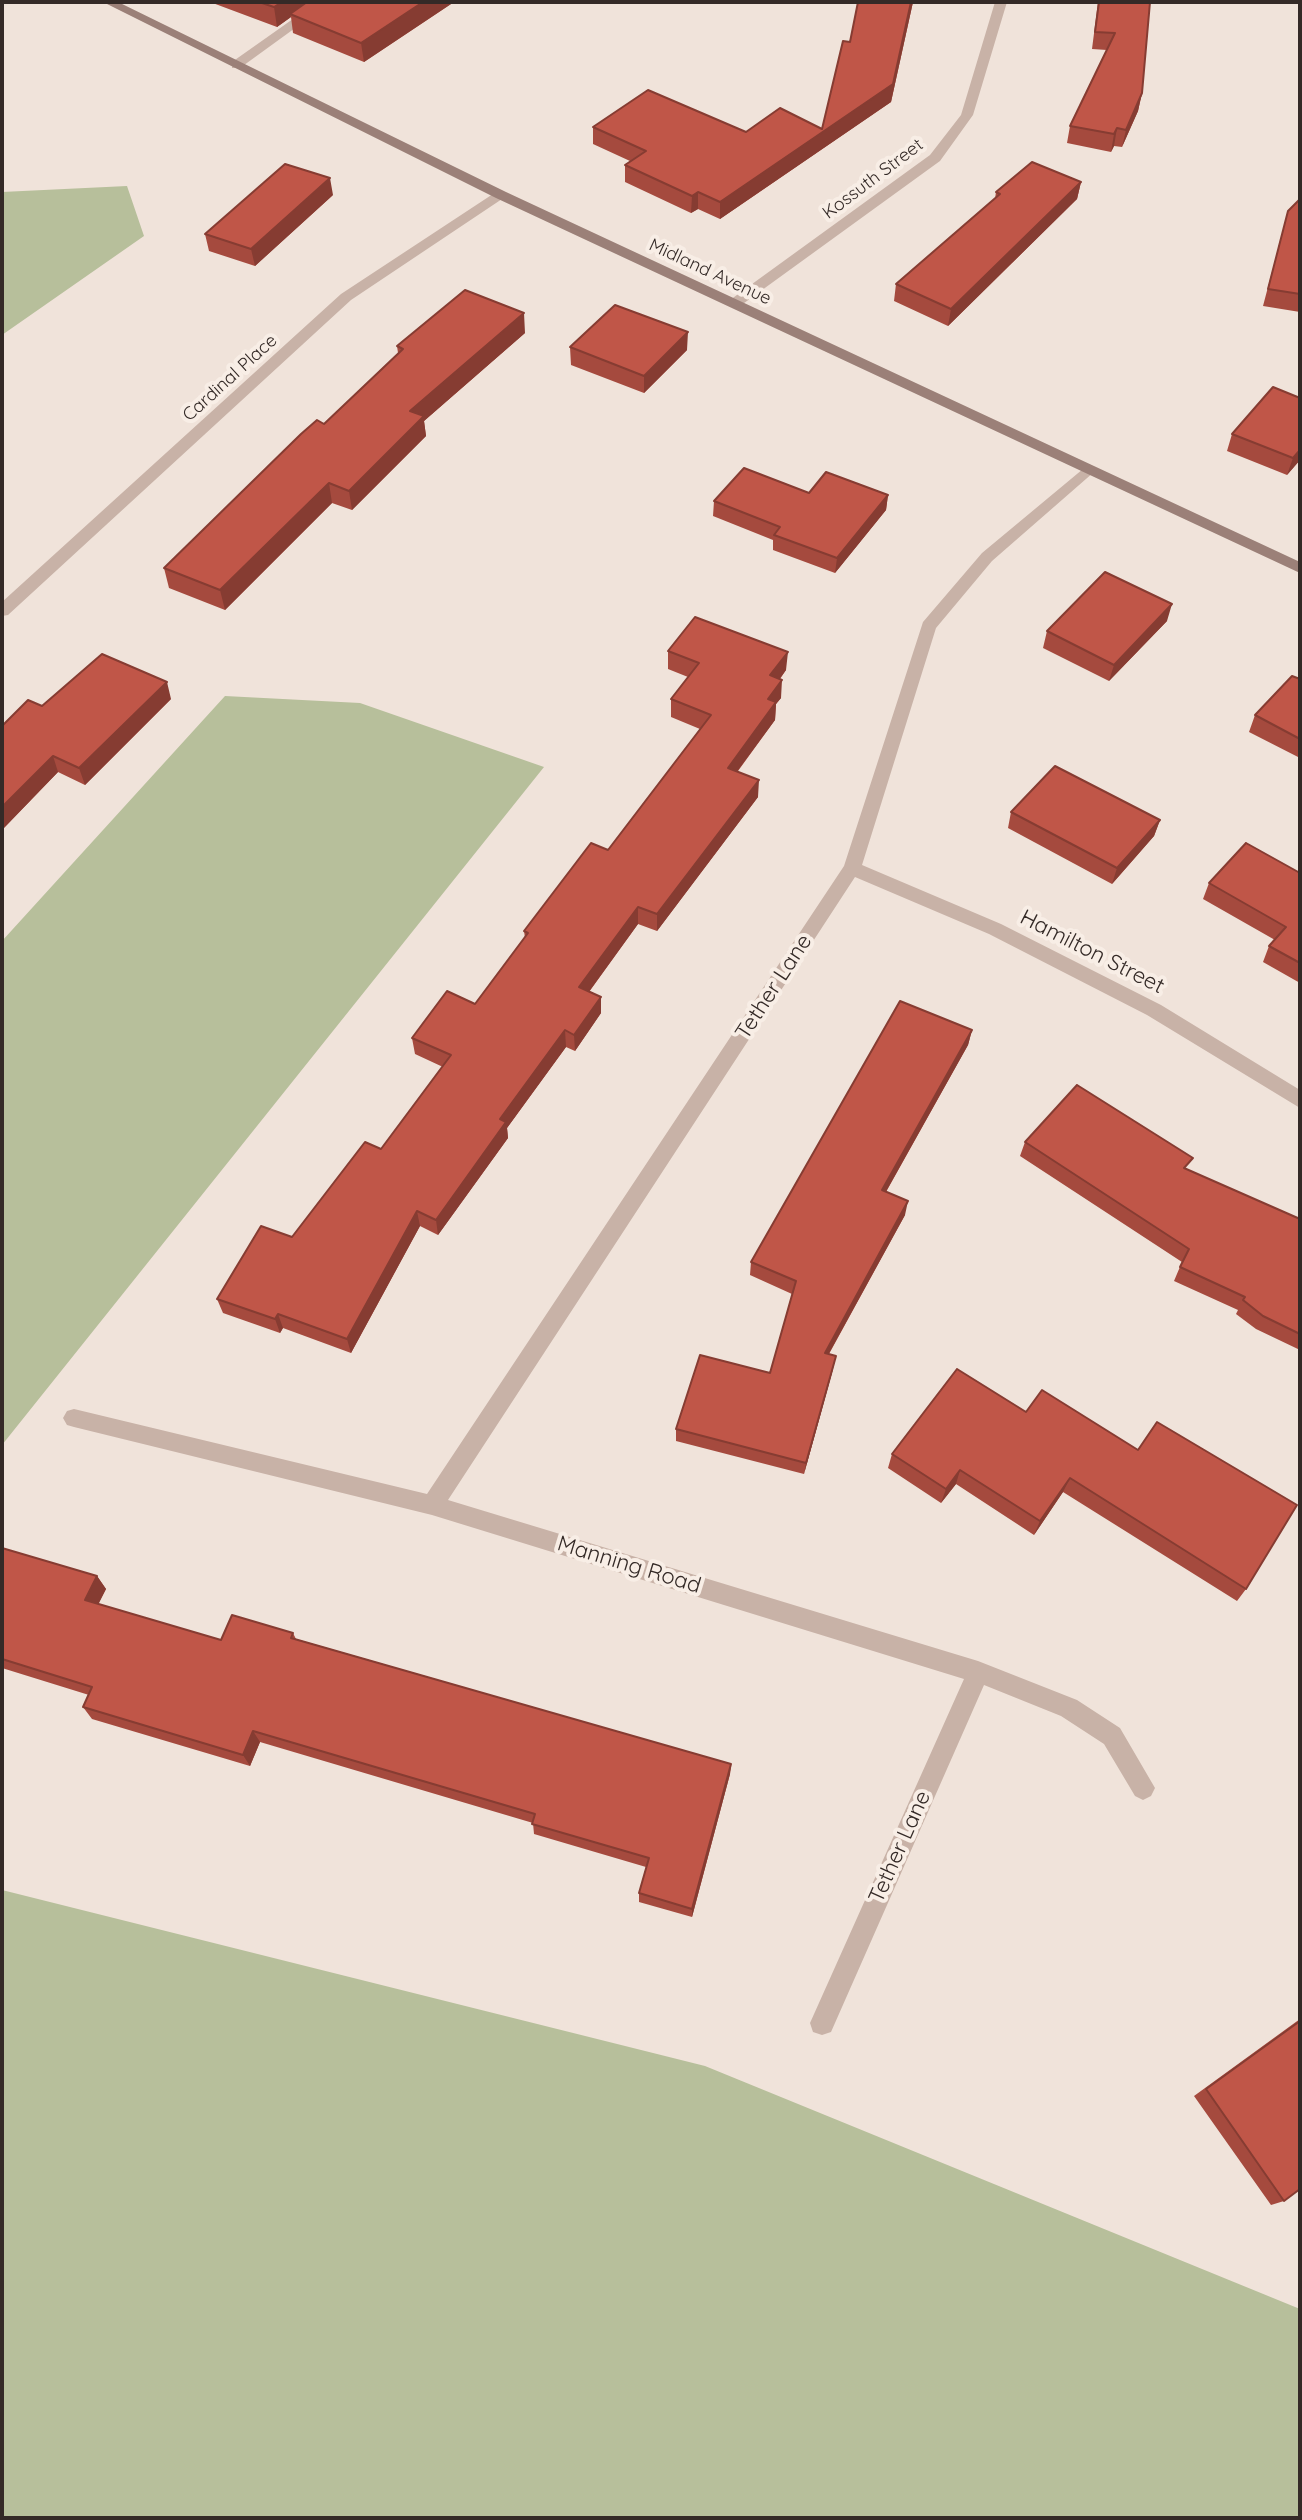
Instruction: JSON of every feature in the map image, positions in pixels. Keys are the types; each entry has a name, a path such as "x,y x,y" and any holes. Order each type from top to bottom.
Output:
{"street":[{"name":"Midland Avenue","path":"109,2 501,195 1300,568"},
{"path":"236,65 325,2"},
{"name":"Kossuth Street","path":"735,303 935,158 967,115 1001,2"},
{"name":"Cardinal Place","path":"2,611 346,297 501,195"},
{"name":"Tether Lane","path":"432,1505 852,868 929,626 987,557 1089,469"},
{"name":"Hamilton Street","path":"852,868 995,929 1154,1010 1300,1100"},
{"name":"Manning Road","path":"74,1418 432,1505 978,1672 1069,1708 1112,1736 1143,1788"},
{"name":"Tether Lane","path":"822,2023 978,1672"}],"green space":[{"path":"127,186 144,236 2,335 2,192"},
{"path":"225,696 360,703 544,767 2,1445 2,941"},
{"path":"2,1890 705,2066 1300,2309 1300,2518 2,2518"}],"building":[{"path":"259,2 282,2 274,7"},
{"path":"307,2 423,2 361,43 290,14"},
{"path":"858,2 911,2 893,84 720,202 698,192 692,196 625,165 646,151 593,127 648,90 746,132 780,108 822,129 843,41 850,42"},
{"path":"1099,2 1150,2 1142,93 1126,130 1117,128 1114,134 1070,126 1115,33 1095,32"},
{"path":"1032,162 1081,182 951,309 896,284 1000,194 996,192"},
{"path":"285,164 330,178 251,249 205,234"},
{"path":"1300,199 1300,294 1268,289 1288,211"},
{"path":"465,290 524,313 410,411 424,416 349,491 329,483 220,590 164,568 301,434 317,420 324,424 403,349 397,346"},
{"path":"615,305 688,332 644,376 570,347"},
{"path":"1273,387 1300,398 1300,450 1293,458 1232,434"},
{"path":"744,468 809,493 826,472 888,495 837,558 774,535 780,527 714,501"},
{"path":"1105,572 1172,604 1114,665 1047,631"},
{"path":"695,617 788,652 770,675 782,680 768,699 776,702 728,768 759,780 657,914 638,907 579,987 601,997 574,1035 565,1030 500,1119 506,1122 436,1220 417,1211 347,1339 278,1314 275,1319 217,1299 261,1226 292,1237 365,1142 381,1149 451,1055 412,1038 447,991 475,1004 528,933 524,931 591,843 608,850 711,715 671,699 699,663 668,651"},
{"path":"102,654 167,682 79,768 53,756 2,807 2,726 28,700 42,706"},
{"path":"1292,676 1300,679 1300,739 1255,715"},
{"path":"1055,766 1160,820 1117,868 1011,812"},
{"path":"1246,843 1300,873 1300,963 1269,946 1286,927 1209,883"},
{"path":"900,1001 972,1030 882,1190 908,1201 825,1353 836,1356 806,1463 676,1429 700,1355 770,1373 796,1281 751,1262"},
{"path":"1077,1085 1193,1158 1184,1168 1300,1219 1300,1334 1263,1316 1243,1300 1245,1297 1180,1267 1189,1249 1025,1142"},
{"path":"957,1369 1026,1412 1042,1390 1138,1450 1157,1422 1297,1505 1246,1589 1070,1478 1040,1521 960,1470 946,1489 892,1454"},
{"path":"2,1548 97,1576 85,1600 221,1640 232,1615 293,1633 291,1638 731,1764 692,1909 639,1893 649,1858 532,1824 535,1814 253,1731 243,1755 83,1707 92,1687 2,1659"},
{"path":"1300,2021 1300,2189 1284,2201 1206,2089"}]}
